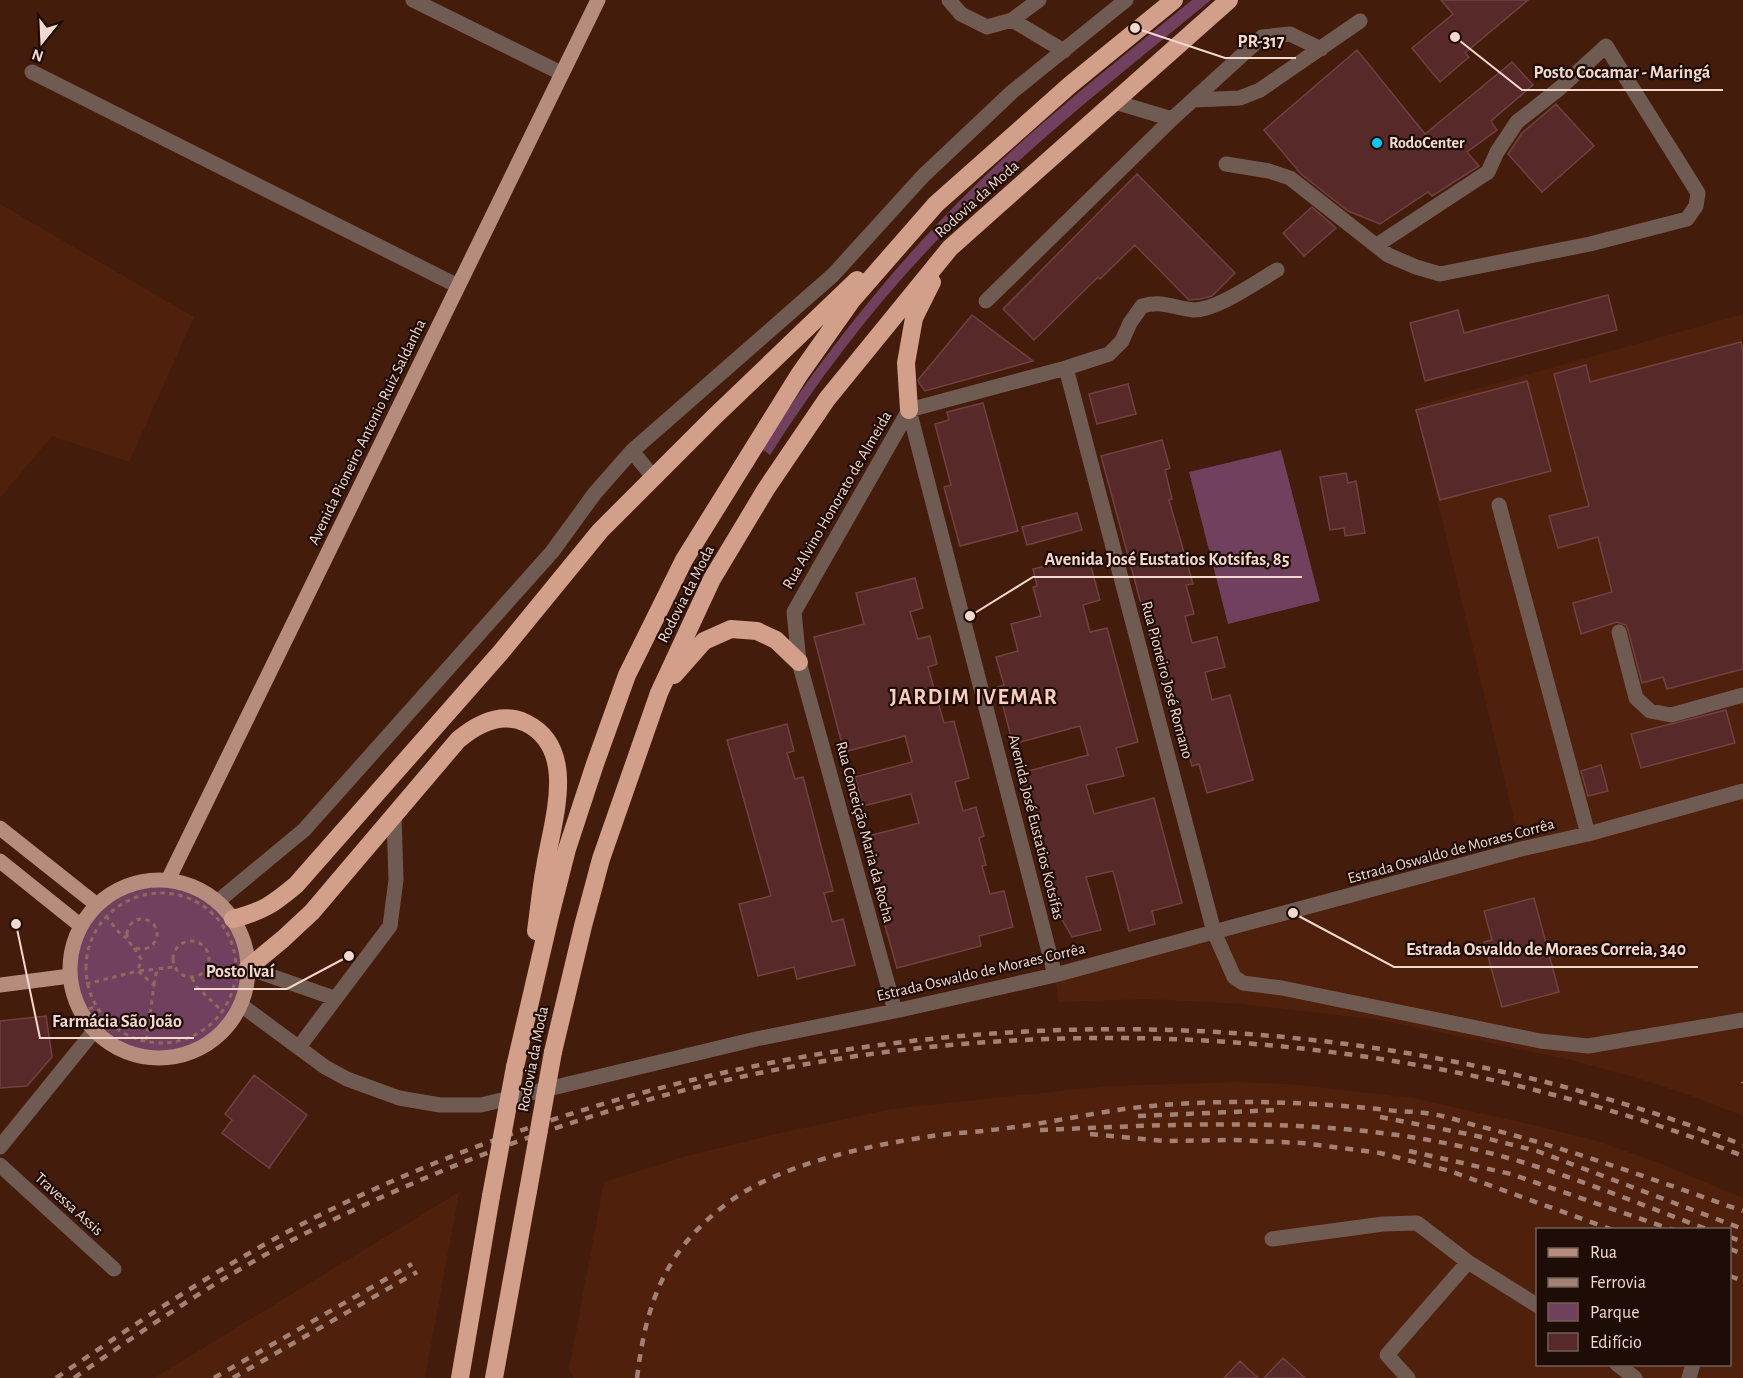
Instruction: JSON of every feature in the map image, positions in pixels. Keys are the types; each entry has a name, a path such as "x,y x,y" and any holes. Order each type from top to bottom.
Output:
{"highway":[{"name":"Rodovia da Moda","path":"460,1378 523,1025 567,849 627,675 679,571 799,375 852,300 936,204 1070,85 1174,0"},
{"name":"Rodovia da Moda","path":"494,1378 553,1052 601,859 659,693 712,579 766,489 827,399 950,248 1229,0"},
{"path":"233,919 259,912 276,902 296,885 501,652 600,531 936,204"},
{"path":"909,410 906,363 914,318 950,248"},
{"path":"659,693 704,641 731,629 757,631 776,640 800,662"},
{"path":"248,968 312,912 458,740 483,723 507,719 521,721 535,728 545,737 552,748 558,772 558,789 544,867 523,1025"}],"main road":[{"name":"Avenida Pioneiro Antonio Ruiz Saldanha","path":"168,880 598,0"},
{"path":"0,828 102,910"},
{"path":"0,861 81,926"},
{"path":"168,880 198,889 217,902 233,919 242,935 248,968 247,987 241,1005 225,1030 202,1048 172,1058 146,1058 118,1048 94,1031 80,1011 73,994 70,976 72,950 81,926 102,910 114,893 133,884 168,880"},
{"path":"0,985 70,976"}],"street":[{"path":"413,0 561,73"},
{"path":"949,0 961,14 987,27 1012,20 1039,0"},
{"path":"217,902 304,830 552,552 595,493 632,451 833,275 923,176 1012,92 1126,0"},
{"path":"1012,20 1064,51"},
{"path":"1193,100 1240,98 1260,90 1360,21"},
{"path":"986,301 1172,119 1262,37 1290,34 1321,49"},
{"path":"1226,164 1269,171 1290,178 1388,255 1440,274 1590,244 1687,219 1696,206 1698,193 1606,46 1560,88 1517,122 1497,152 1488,172 1377,245"},
{"path":"32,72 458,286"},
{"path":"1116,102 1172,119"},
{"name":"Rua Alvino Honorato de Almeida","path":"800,662 794,612 909,410 1066,368 1109,354 1122,341 1130,323 1142,306 1156,303 1195,310 1223,302 1277,270"},
{"name":"Rua Pioneiro José Romano","path":"1066,368 1214,932 1234,977 1243,983 1282,988 1540,1041 1588,1046 1743,1020"},
{"name":"Avenida José Eustatios Kotsifas","path":"909,410 1055,975"},
{"path":"632,451 653,477"},
{"path":"1499,505 1588,834"},
{"path":"1619,632 1636,698 1650,711 1671,715 1743,695"},
{"name":"Rua Conceição Maria da Rocha","path":"800,662 895,1011"},
{"name":"Estrada Oswaldo de Moraes Corrêa","path":"241,1005 325,1067 347,1079 399,1098 440,1105 481,1105 756,1039 1055,975 1743,791"},
{"path":"299,1047 390,926 396,880 394,816"},
{"path":"248,968 334,998"},
{"path":"0,1147 94,1031"},
{"name":"Travessa Assis","path":"0,1165 114,1269"},
{"path":"1272,1239 1383,1224 1417,1223 1468,1262 1536,1305"},
{"path":"1408,1378 1387,1355 1468,1262"},
{"path":"1618,1366 1635,1378"}],"path":[{"path":"165,892 186,897 205,907 220,922 231,940 236,958 236,977 232,996 223,1012 208,1028 189,1039 167,1044 146,1042 126,1035 109,1024 96,1007 86,984 84,966 87,948 102,910 143,894 165,892"},
{"path":"102,910 141,958 138,971"},
{"path":"127,938 128,927 135,920 145,919 154,925 157,934 154,944 145,949 135,948"},
{"path":"192,978 203,973 207,968 209,957 203,946 192,941 180,945 173,955 174,967 182,975 192,978 223,1012"},
{"path":"86,984 138,971 174,967"},
{"path":"146,1042 157,969"},
{"path":"138,971 154,986"},
{"path":"80,1011 96,1007"}],"shaded area":[{"path":"0,204 194,317 129,462 52,436 0,498"},
{"path":"1743,314 1743,1116 1634,1077 1571,1060 1380,1020 1241,1004 1147,999 1059,1002 1055,975 1521,849 1415,406"},
{"path":"1235,1082 1292,1084 1413,1098 1597,1141 1657,1162 1743,1198 1743,1378 573,1378 569,1369 604,1182 683,1157 891,1109 1107,1086"},
{"path":"459,1192 425,1378 154,1378"}],"green space":[{"path":"1192,0 1211,0 1051,132 933,244 858,331 770,455 762,449 856,317 891,275 964,196 1044,122"},
{"path":"1281,450 1320,601 1228,624 1189,472"},
{"path":"159,880 193,887 222,906 241,935 248,969 241,1003 222,1032 193,1051 159,1058 125,1051 96,1032 77,1003 70,969 77,935 96,906 125,887"}],"building":[{"path":"1441,0 1528,0 1465,53 1469,57 1440,82 1412,48 1453,14"},
{"name":"RodoCenter","path":"1357,50 1425,134 1512,62 1533,85 1491,121 1497,130 1467,152 1479,166 1432,196 1428,192 1380,224 1348,211 1301,174 1264,130"},
{"path":"1556,104 1594,146 1542,192 1508,154 1522,133"},
{"path":"1137,174 1235,273 1212,296 1189,300 1135,245 1100,279 1098,277 1034,340 1003,309"},
{"path":"1312,207 1336,228 1304,256 1283,233"},
{"path":"1608,295 1617,330 1425,381 1410,323 1458,310 1464,333"},
{"path":"972,315 1033,361 925,391 918,380"},
{"path":"1741,342 1743,351 1743,669 1667,689 1663,677 1642,683 1626,625 1617,622 1581,634 1573,603 1612,592 1598,537 1558,548 1549,516 1589,506 1554,374 1586,365 1590,382"},
{"path":"1527,381 1551,471 1440,500 1416,410"},
{"path":"1128,384 1136,414 1097,424 1089,394"},
{"path":"983,403 1018,531 960,546 944,487 951,485 935,424 949,420 947,412"},
{"path":"1162,440 1170,468 1165,470 1172,499 1169,500 1193,584 1186,585 1194,614 1185,616 1192,643 1217,637 1225,667 1205,672 1212,700 1230,695 1253,780 1207,793 1199,764 1192,766 1184,738 1178,740 1101,456"},
{"path":"1346,473 1348,483 1356,481 1365,533 1345,536 1344,528 1330,530 1320,477"},
{"path":"1077,513 1082,530 1027,545 1022,527"},
{"path":"1088,555 1100,600 1083,605 1090,632 1107,628 1138,742 1116,748 1124,776 1086,785 1094,814 1154,798 1182,903 1152,911 1155,924 1129,931 1113,871 1086,877 1101,930 1072,937 1059,914 1021,773 1088,755 1080,726 1013,744 998,687 1004,685 996,657 1018,651 1011,624 1041,616 1033,587 1037,586 1033,569"},
{"path":"915,578 923,608 910,612 918,639 930,636 937,664 928,667 944,723 954,721 969,778 955,782 963,811 976,807 984,836 979,838 986,865 982,866 990,894 1004,891 1013,927 979,936 981,946 897,968 884,922 891,920 868,836 919,823 911,794 863,806 855,777 912,762 905,736 844,752 814,637 864,624 856,593"},
{"path":"1726,710 1735,743 1641,768 1631,734"},
{"path":"787,724 794,751 787,753 795,779 803,777 833,891 824,893 832,922 843,919 855,965 797,979 794,967 758,976 739,904 771,896 727,740"},
{"path":"1601,765 1608,791 1588,796 1581,771"},
{"path":"1534,898 1559,992 1502,1007 1484,942 1492,940 1484,911"},
{"path":"46,1016 52,1057 27,1086 0,1088 0,1021"},
{"path":"254,1075 307,1115 269,1168 222,1133 232,1120 225,1114"},
{"path":"1283,1358 1305,1378 1264,1378"},
{"path":"1240,1361 1258,1378 1224,1378"}],"railway":[{"path":"56,1378 194,1287 265,1244 338,1206 505,1136 678,1084 855,1048 1034,1031 1214,1032 1394,1051 1570,1089 1743,1145"},
{"path":"74,1378 188,1301 276,1249 351,1211 488,1153 581,1120 677,1092 809,1064 944,1046 1079,1038 1215,1041 1350,1054 1483,1078 1615,1112 1743,1156"},
{"path":"637,1378 646,1326 662,1281 687,1241 725,1205 770,1178 796,1168 851,1151 932,1136 1016,1127 1124,1109 1190,1103 1322,1104 1420,1112 1448,1117 1542,1143 1743,1211"},
{"path":"1138,1116 1278,1110"},
{"path":"1380,1117 1473,1135 1537,1151 1743,1229"},
{"path":"1040,1130 1253,1125 1359,1130 1411,1137 1464,1147 1526,1163 1704,1228"},
{"path":"1090,1134 1164,1141 1234,1140 1302,1143 1380,1153 1450,1171 1607,1228"},
{"path":"1409,1151 1511,1174 1667,1228"},
{"path":"1731,1237 1743,1242"},
{"path":"1731,1249 1743,1254"},
{"path":"214,1378 412,1264"},
{"path":"233,1378 417,1272"},
{"path":"1731,1276 1743,1281"}],"place":[{"name":"PR-317","path":"1135,28"},
{"name":"Posto Cocamar - Maringá","path":"1455,37"},
{"name":"RodoCenter","path":"1377,143"},
{"name":"Avenida José Eustatios Kotsifas, 85","path":"970,616"},
{"name":"Estrada Osvaldo de Moraes Correia, 340","path":"1293,913"},
{"name":"Farmácia São João","path":"16,924"},
{"name":"Posto Ivaí","path":"349,956"}],"district":[{"name":"JARDIM IVEMAR","path":"974,697"}]}
